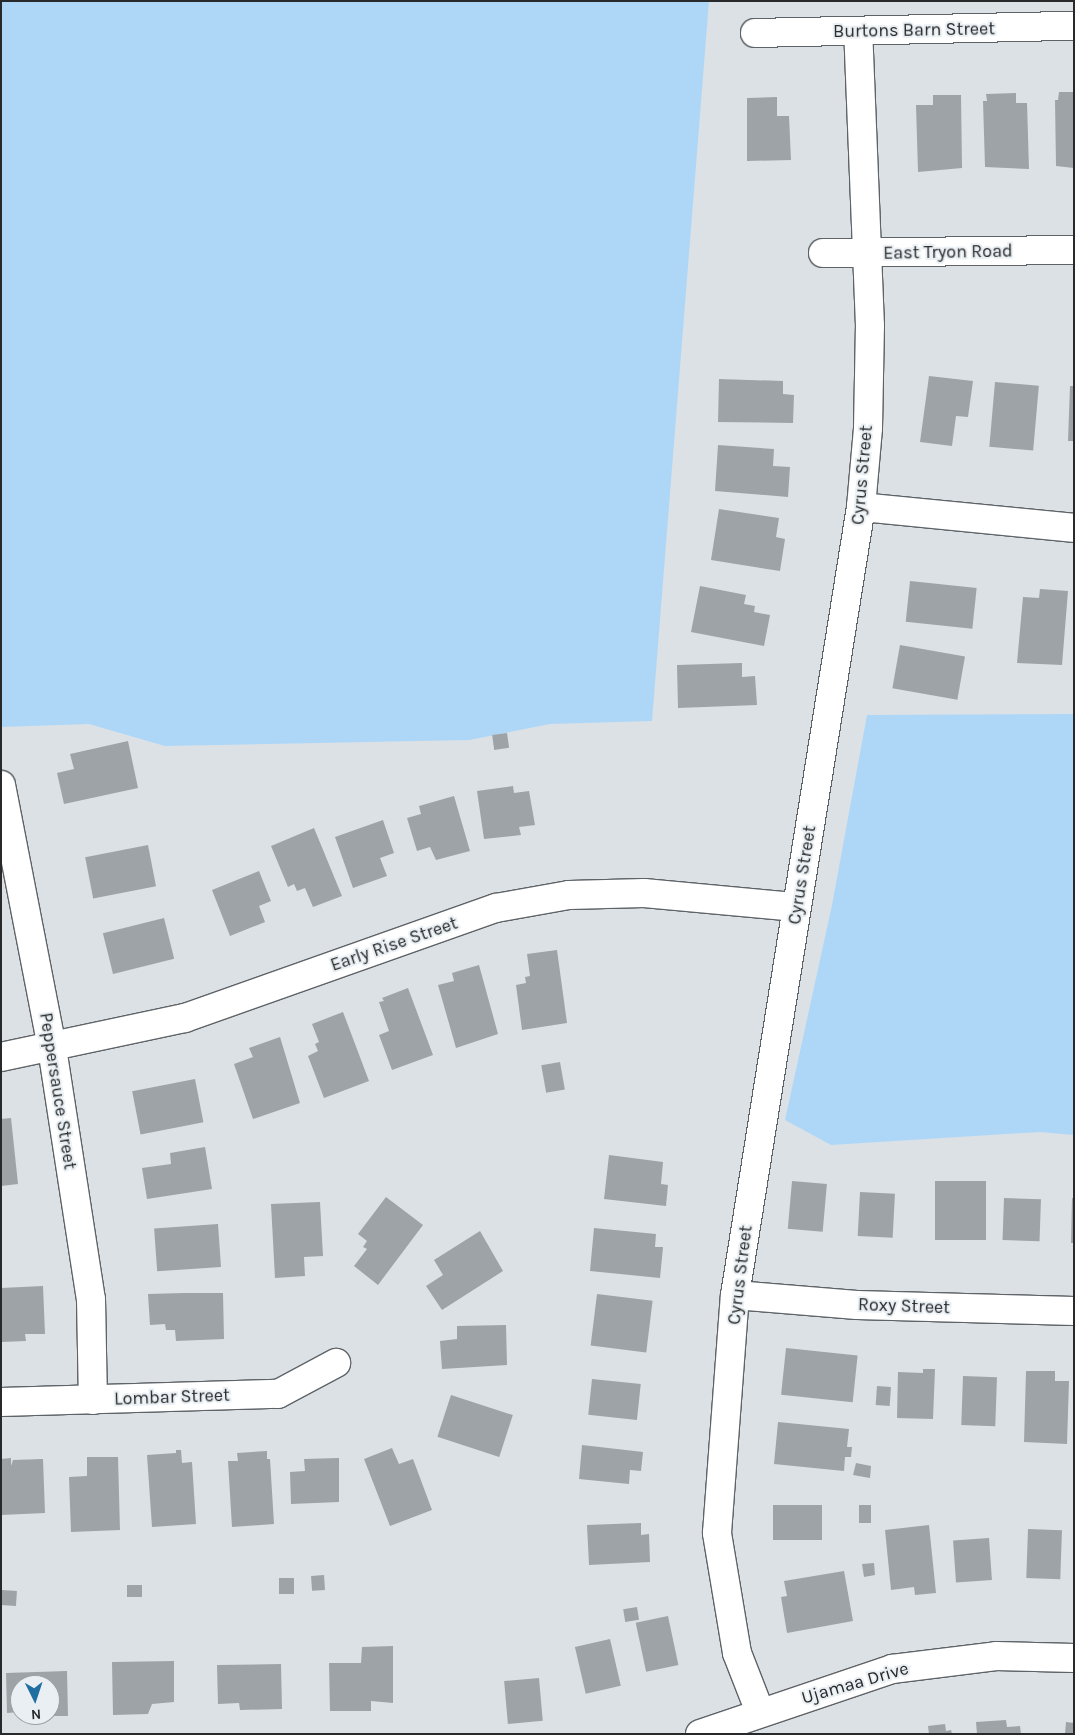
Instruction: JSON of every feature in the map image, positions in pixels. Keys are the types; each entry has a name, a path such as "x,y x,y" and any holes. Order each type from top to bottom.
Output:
{"street":[{"name":"Burtons Barn Street","path":"755,33 1074,26"},
{"name":"Cyrus Street","path":"760,1712 737,1653 717,1533 736,1295 796,907 861,508 868,428 868,254 858,31"},
{"name":"East Tryon Road","path":"823,253 868,254 1074,250"},
{"path":"861,508 1074,528"},
{"name":"Peppersauce Street","path":"1,785 52,1048 91,1299 93,1400"},
{"name":"Early Rise Street","path":"1,1057 52,1048 185,1018 496,908 569,894 644,893 796,907"},
{"name":"Roxy Street","path":"736,1295 857,1305 1074,1311"},
{"name":"Lombar Street","path":"1,1402 278,1394 336,1363"},
{"name":"Ujamaa Drive","path":"700,1734 760,1712 892,1669 996,1656 1074,1658"}],"shaded area":[{"path":"1,1 709,1 652,721 550,724 469,740 165,746 89,724 1,727"},
{"path":"1074,714 1074,1135 1040,1132 831,1145 785,1120 832,905 867,715"}],"building":[{"path":"1059,92 1074,92 1074,168 1056,166 1055,100 1058,100"},
{"path":"1016,93 1016,103 1027,103 1029,169 985,167 983,101 987,101 986,94"},
{"path":"933,95 961,95 962,168 918,172 916,105 933,105"},
{"path":"777,97 777,116 789,116 791,160 747,161 747,98"},
{"path":"929,376 973,381 968,417 956,416 952,446 920,442"},
{"path":"719,379 783,381 783,394 794,395 793,423 718,422"},
{"path":"995,382 1039,386 1033,451 989,447"},
{"path":"1070,386 1074,386 1074,441 1068,441"},
{"path":"718,445 774,449 773,466 790,467 788,497 715,491"},
{"path":"719,509 779,518 776,537 785,539 780,571 711,560"},
{"path":"910,581 977,588 972,629 906,622"},
{"path":"700,586 746,595 744,604 755,606 754,612 770,615 764,646 691,632"},
{"path":"1040,589 1068,591 1062,665 1017,663 1023,597 1039,598"},
{"path":"900,645 965,656 957,700 892,688"},
{"path":"742,663 742,677 755,676 757,705 678,708 677,665"},
{"path":"507,733 509,748 494,750 492,735"},
{"path":"128,741 138,788 64,804 57,773 74,769 70,754"},
{"path":"513,786 514,793 529,791 535,825 519,827 521,835 484,839 477,791"},
{"path":"454,796 470,851 436,860 430,847 417,851 407,818 421,814 419,806"},
{"path":"383,820 394,853 380,858 387,876 353,888 335,837"},
{"path":"314,828 342,896 313,907 305,888 297,891 294,884 288,887 271,846"},
{"path":"148,845 156,886 93,898 85,857"},
{"path":"259,871 271,901 259,906 265,922 230,936 212,890"},
{"path":"164,918 174,959 113,974 103,933"},
{"path":"557,950 567,1023 522,1030 516,985 526,983 525,977 530,976 527,954"},
{"path":"479,965 498,1034 456,1048 438,985 454,981 452,973"},
{"path":"408,988 433,1055 392,1070 379,1035 389,1031 379,1002 384,1001 382,998"},
{"path":"343,1012 369,1081 324,1098 308,1056 318,1051 315,1044 319,1042 312,1024"},
{"path":"280,1037 300,1103 253,1119 234,1064 253,1057 249,1048"},
{"path":"560,1062 565,1090 546,1093 541,1065"},
{"path":"195,1079 203,1122 141,1134 132,1091"},
{"path":"11,1118 18,1184 1,1186 1,1119"},
{"path":"205,1147 212,1189 147,1199 142,1168 171,1164 170,1153"},
{"path":"609,1155 663,1162 661,1184 668,1185 666,1206 604,1199"},
{"path":"792,1181 827,1184 823,1232 788,1229"},
{"path":"935,1181 986,1181 986,1240 935,1240"},
{"path":"860,1192 895,1194 893,1238 858,1236"},
{"path":"386,1197 423,1225 378,1285 354,1266 367,1249 363,1247 367,1241 358,1234"},
{"path":"1004,1198 1041,1199 1040,1241 1003,1240"},
{"path":"1072,1198 1074,1198 1074,1243 1071,1243"},
{"path":"320,1202 323,1256 304,1257 305,1276 275,1278 271,1204"},
{"path":"218,1224 221,1267 157,1271 154,1228"},
{"path":"594,1228 656,1234 655,1247 663,1247 660,1278 590,1271"},
{"path":"480,1231 503,1271 442,1310 426,1286 443,1275 434,1260"},
{"path":"43,1286 45,1334 25,1334 26,1341 1,1342 1,1288"},
{"path":"223,1293 224,1339 176,1341 175,1330 166,1330 165,1324 150,1325 148,1294"},
{"path":"597,1294 653,1301 646,1352 591,1346"},
{"path":"506,1325 507,1365 442,1369 440,1341 457,1339 457,1326"},
{"path":"786,1348 858,1356 853,1402 781,1395"},
{"path":"923,1369 935,1369 933,1419 897,1418 898,1372 923,1373"},
{"path":"1026,1371 1055,1371 1055,1381 1069,1381 1067,1444 1024,1442"},
{"path":"963,1376 997,1377 995,1426 961,1425"},
{"path":"592,1379 641,1384 637,1420 588,1415"},
{"path":"877,1386 891,1387 890,1406 876,1405"},
{"path":"451,1395 513,1415 499,1457 437,1437"},
{"path":"778,1422 849,1429 847,1447 852,1447 851,1457 845,1457 844,1471 774,1464"},
{"path":"582,1445 643,1452 641,1471 630,1470 629,1484 579,1479"},
{"path":"392,1448 399,1464 413,1459 432,1510 390,1526 364,1459"},
{"path":"176,1450 181,1450 182,1463 192,1462 196,1524 152,1527 147,1455 176,1453"},
{"path":"267,1451 267,1459 270,1459 274,1524 232,1527 228,1461 238,1461 237,1453"},
{"path":"87,1457 118,1457 120,1530 71,1532 69,1477 87,1476"},
{"path":"11,1458 11,1466 13,1460 43,1459 45,1513 1,1515 1,1459"},
{"path":"339,1458 339,1502 291,1504 290,1472 305,1471 304,1459"},
{"path":"856,1463 871,1466 870,1478 853,1475"},
{"path":"773,1505 822,1505 822,1540 773,1540"},
{"path":"859,1505 871,1505 871,1523 859,1523"},
{"path":"641,1523 641,1535 649,1534 650,1562 589,1565 587,1525"},
{"path":"929,1525 936,1593 915,1595 914,1587 891,1590 885,1530"},
{"path":"1028,1529 1062,1530 1060,1579 1026,1578"},
{"path":"989,1538 992,1580 956,1582 953,1541"},
{"path":"874,1563 875,1575 864,1577 862,1564"},
{"path":"844,1571 853,1621 787,1633 781,1597 787,1596 784,1581"},
{"path":"324,1575 325,1590 312,1591 311,1576"},
{"path":"279,1578 294,1578 294,1594 279,1594"},
{"path":"127,1585 142,1585 142,1597 127,1597"},
{"path":"2,1590 17,1591 16,1606 1,1605"},
{"path":"637,1607 639,1620 625,1622 623,1609"},
{"path":"668,1616 678,1665 646,1672 636,1623"},
{"path":"610,1639 621,1686 586,1694 575,1647"},
{"path":"393,1646 393,1703 371,1701 371,1711 330,1711 329,1663 361,1663 362,1647"},
{"path":"174,1661 174,1702 152,1704 148,1714 113,1715 112,1662"},
{"path":"281,1664 282,1709 240,1710 239,1703 218,1704 217,1665"},
{"path":"67,1671 68,1716 60,1716 60,1675 10,1675 10,1713 7,1713 6,1673"},
{"path":"539,1678 543,1721 508,1724 504,1681"},
{"path":"1006,1720 1007,1727 1020,1726 1021,1734 977,1734 976,1722"},
{"path":"1066,1722 1074,1723 1074,1734 1065,1734"},
{"path":"945,1724 946,1731 951,1730 952,1734 929,1734 928,1726"}]}
